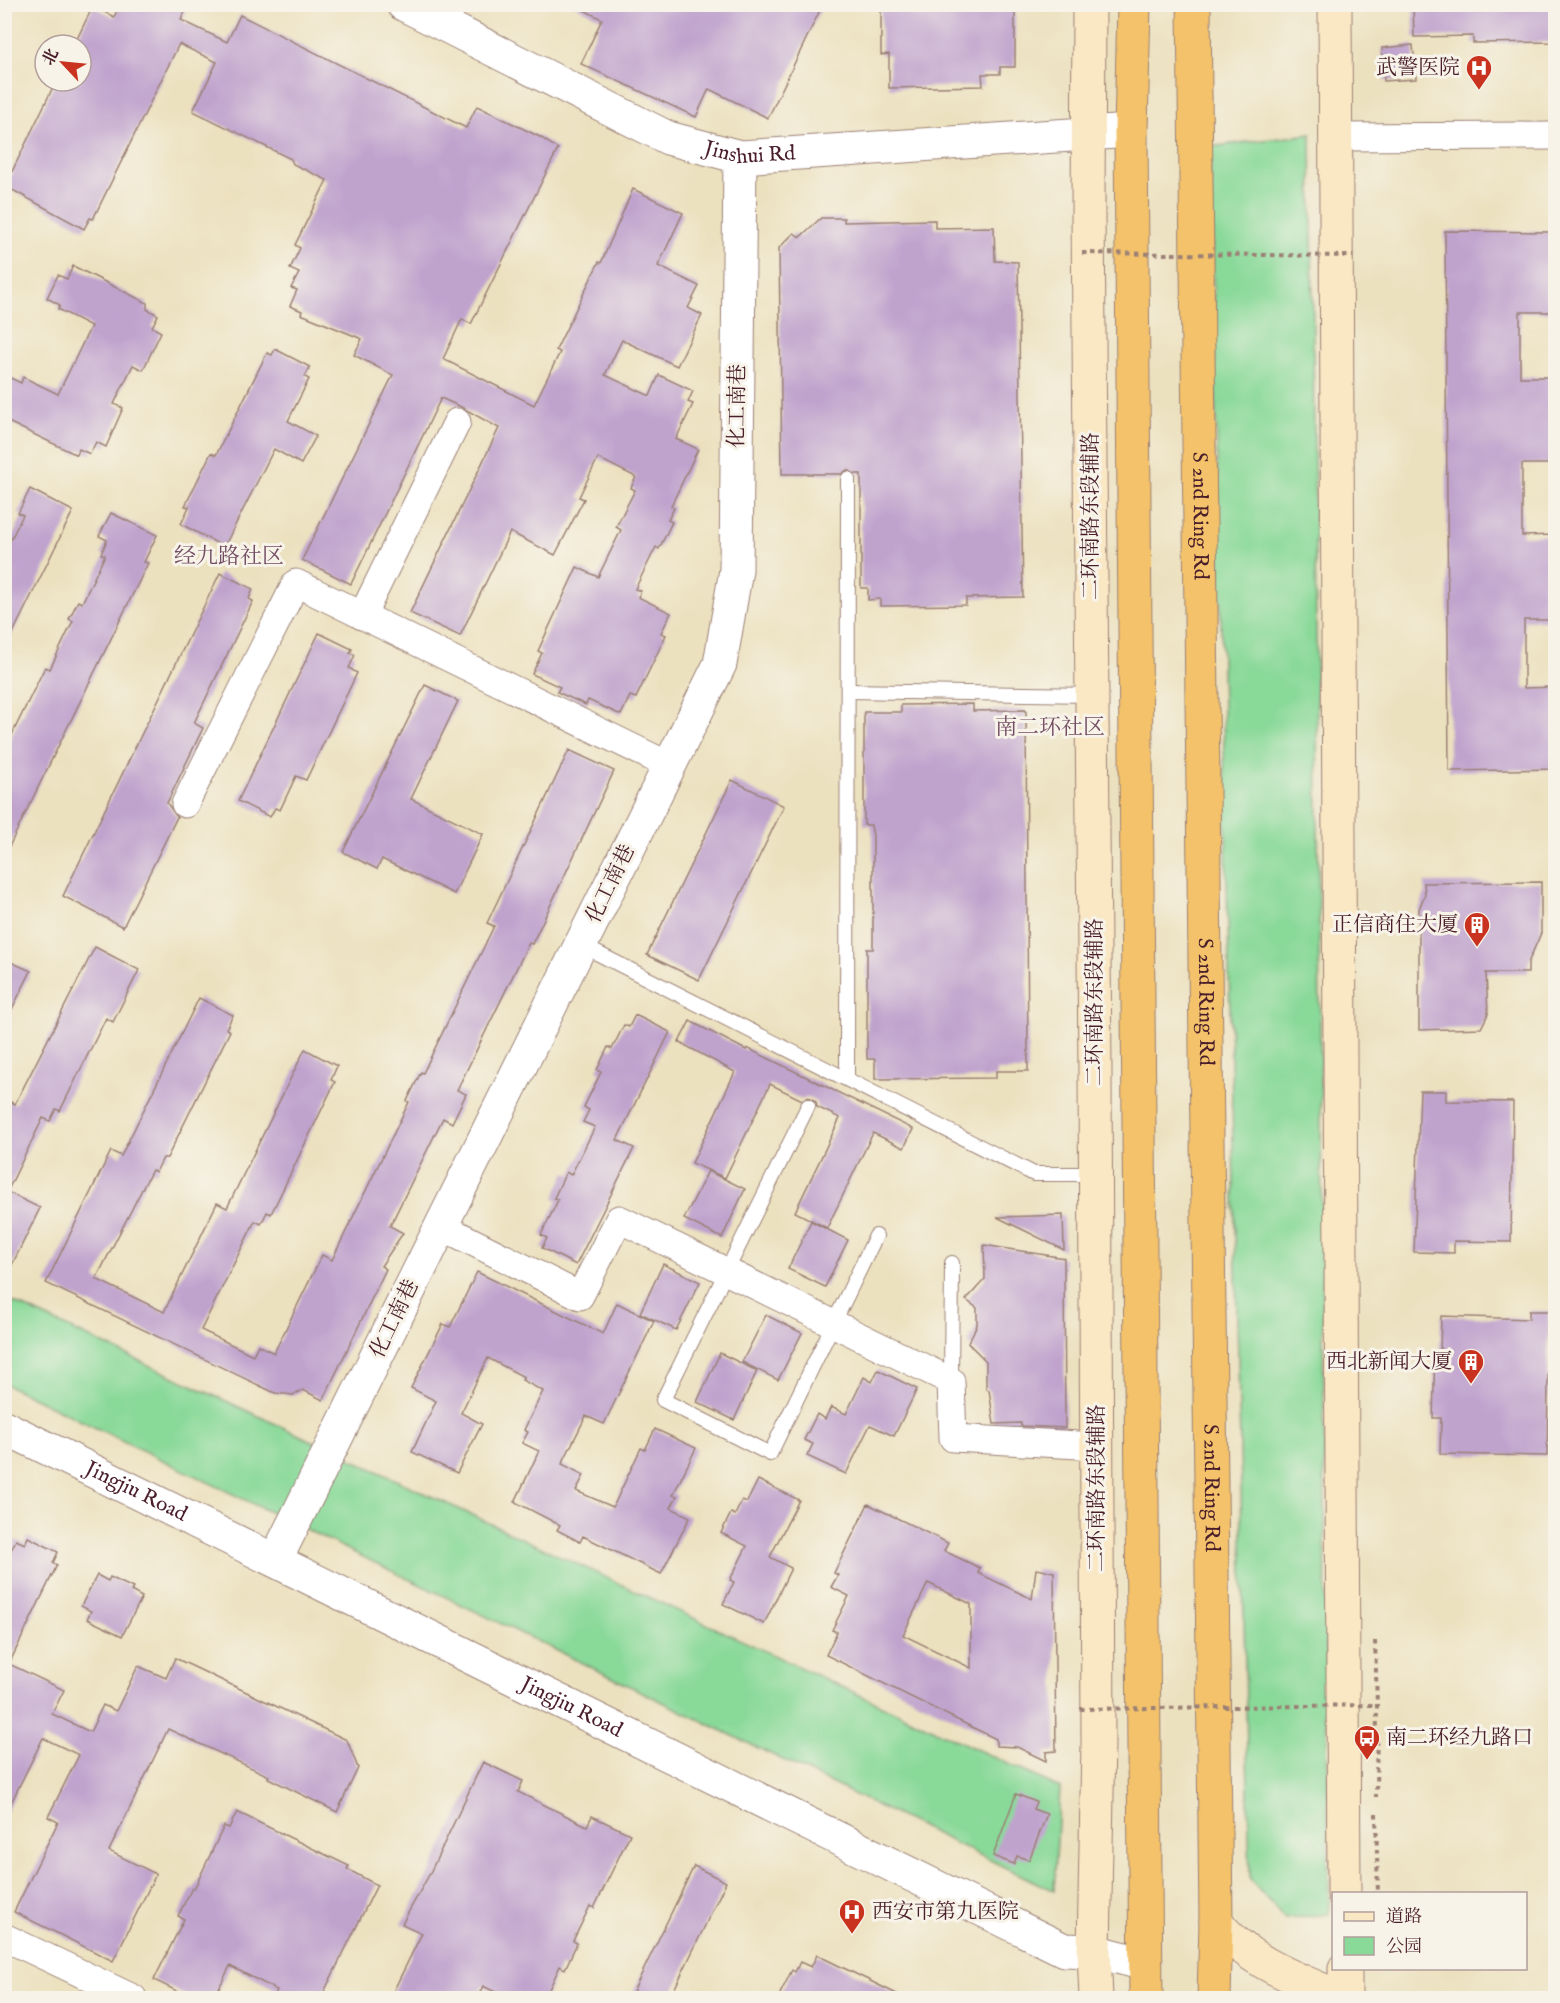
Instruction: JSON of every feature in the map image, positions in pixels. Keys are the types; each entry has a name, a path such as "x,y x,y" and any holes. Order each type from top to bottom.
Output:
{"highway":[{"path":"1134,4 1131,131 1146,1998"},
{"name":"S 2nd Ring Rd","path":"1194,4 1216,1921 1214,1998"}],"main road":[{"name":"二环南路东段辅路","path":"1089,4 1097,1446 1098,1742 1094,1951 1096,1998"},
{"path":"1335,4 1344,1892"},
{"path":"1216,1921 1228,1937 1245,1950 1283,1973 1343,1998 1344,1970"}],"street":[{"name":"Jinshui Rd","path":"403,4 668,138 740,157 1088,132 1131,131"},
{"path":"1336,137 1556,136"},
{"name":"化工南巷","path":"276,1559 720,664 736,570 740,157"},
{"path":"362,616 457,422"},
{"path":"185,804 296,583 670,766"},
{"path":"441,1226 580,1296 619,1218 951,1381 953,1438 1097,1446"},
{"name":"Jingjiu Road","path":"4,1427 276,1559 872,1857 1064,1950 1094,1951 1145,1964"},
{"path":"4,1937 133,1998"}],"lane":[{"path":"847,1079 848,479"},
{"path":"848,692 1092,695"},
{"path":"581,945 1034,1174 1096,1174"},
{"path":"808,1106 663,1400 770,1454 876,1236"},
{"path":"951,1381 952,1263"}],"path":[{"path":"1082,253 1353,256"},
{"path":"1375,1641 1377,1705 1375,1807 1378,1892"},
{"path":"1080,1709 1377,1705"}],"green space":[{"path":"1311,134 1329,1914 1285,1919 1250,1880 1210,147"},
{"path":"4,1298 1060,1788 1054,1891 5,1384"}],"building":[{"path":"120,4 189,4 181,20 227,42 240,15 466,128 477,106 540,137 558,149 471,324 462,319 443,359 534,405 560,352 556,350 599,262 601,263 633,189 683,213 658,266 699,286 688,308 702,315 677,366 622,340 605,375 650,396 659,375 693,391 688,402 693,404 676,439 698,449 671,506 674,508 668,520 672,522 659,549 656,547 635,589 641,591 638,597 671,613 661,633 666,635 636,698 630,696 621,715 588,700 586,705 557,692 560,687 532,674 542,653 538,651 577,567 598,577 621,530 616,527 635,490 631,488 636,477 598,458 579,497 584,499 555,555 510,532 460,636 410,613 499,428 463,408 441,398 351,584 302,560 393,375 354,355 362,339 301,314 302,311 290,306 297,290 291,288 299,273 290,269 300,248 295,245 327,180 293,164 291,159 193,111 217,62 179,44 93,219 90,218 84,229 5,186 50,93 93,93 93,33 80,33 93,6 114,17"},
{"path":"572,4 823,4 768,118 709,89 696,117 581,64 602,19"},
{"path":"881,4 1015,4 1015,67 1000,67 1000,74 982,74 983,86 889,88 889,54 881,55"},
{"path":"1413,4 1556,4 1556,42 1473,43 1473,36 1414,37"},
{"path":"1413,45 1416,79 1384,81 1382,48"},
{"path":"821,218 844,218 844,222 935,220 935,228 994,227 995,261 1018,262 1023,597 966,598 966,605 880,606 880,599 868,600 868,588 861,588 861,474 847,470 841,474 782,474 779,248 794,233 800,237"},
{"path":"1445,231 1550,232 1551,260 1556,260 1556,312 1520,312 1520,377 1556,377 1556,464 1522,464 1522,536 1556,535 1556,620 1524,620 1524,688 1556,687 1556,769 1449,771"},
{"path":"73,266 147,303 147,309 158,315 152,327 161,332 143,370 133,365 114,404 123,408 106,447 96,442 90,454 79,449 77,455 4,420 4,375 21,383 23,377 58,394 91,326 58,309 60,305 47,298 58,275 67,279"},
{"path":"275,349 310,367 305,377 309,379 288,421 316,436 301,464 274,449 224,547 181,524 189,507 185,506 211,453 216,455 267,353 272,355"},
{"path":"30,489 73,511 4,651 4,553 23,515 18,513"},
{"path":"111,513 157,535 144,562 148,563 4,857 4,751 45,667 50,669 73,621 69,619 78,601 82,603 105,555 101,554 107,540 99,536"},
{"path":"220,573 253,589 249,599 253,601 194,723 203,728 167,803 177,817 123,927 63,896"},
{"path":"319,633 352,649 350,653 355,655 349,668 357,673 306,780 296,776 280,810 275,808 270,817 238,801"},
{"path":"425,685 458,701 411,799 483,834 454,894 382,859 377,869 343,852"},
{"path":"973,704 973,711 1026,710 1028,1071 996,1071 996,1078 875,1079 875,1059 867,1059 867,949 873,949 873,836 871,825 864,825 864,712 901,712 901,705"},
{"path":"569,750 614,771 532,944 529,943 457,1090 466,1094 452,1123 443,1118 390,1226 403,1233 381,1266 386,1269 323,1400 303,1390 293,1395 275,1393 46,1283 111,1151 121,1156 199,998 233,1015 226,1029 230,1031 167,1158 163,1158 156,1172 152,1170 96,1279 164,1312 217,1203 227,1208 305,1049 337,1066 331,1080 335,1082 271,1214 267,1212 261,1224 255,1221 201,1330 253,1355 258,1345 274,1353 322,1255 332,1260 409,1102 407,1101 421,1072 423,1073 494,926 487,923"},
{"path":"732,780 784,806 699,980 647,955"},
{"name":"正信商住大厦","path":"1541,882 1541,933 1528,963 1528,973 1486,973 1488,1014 1481,1028 1419,1030 1419,909 1425,894 1424,883"},
{"path":"95,947 139,970 113,1022 106,1018 60,1111 56,1109 50,1121 43,1118 7,1192 40,1208 4,1281 4,1099 15,1104"},
{"path":"4,959 31,971 4,1025"},
{"path":"635,1015 670,1032 617,1140 634,1148 576,1265 542,1248 547,1238 541,1235 558,1200 554,1198 566,1172 571,1175 595,1127 583,1122 589,1110 584,1107 601,1072 597,1070 608,1047 612,1049 624,1025 629,1027"},
{"path":"690,1021 913,1129 904,1148 873,1133 827,1228 795,1212 840,1118 817,1107 816,1102 811,1098 807,1097 802,1100 770,1084 725,1178 692,1163 735,1072 679,1042"},
{"path":"1420,1091 1446,1091 1446,1101 1513,1102 1511,1242 1454,1241 1454,1253 1414,1252"},
{"path":"708,1171 745,1189 722,1238 684,1219"},
{"path":"1063,1215 1064,1250 997,1217"},
{"path":"811,1221 848,1240 825,1287 788,1269"},
{"path":"984,1245 1064,1258 1065,1428 1021,1426 1021,1423 994,1424 989,1390 986,1389 986,1361 968,1343 977,1325 977,1308 966,1300 985,1279"},
{"path":"663,1264 700,1282 676,1330 640,1313"},
{"path":"477,1272 603,1334 617,1303 654,1321 604,1424 586,1416 562,1464 584,1475 576,1491 613,1507 641,1448 645,1450 655,1429 696,1448 673,1495 677,1496 671,1508 690,1517 661,1574 583,1536 580,1542 557,1530 560,1525 515,1502 539,1451 522,1443 528,1432 524,1430 543,1391 522,1380 524,1377 488,1358 461,1413 482,1424 457,1473 412,1452 436,1401 411,1388 443,1324 450,1327"},
{"name":"西北新闻大厦","path":"1529,1311 1549,1311 1547,1456 1440,1454 1441,1418 1433,1418 1435,1352 1440,1352 1441,1316 1529,1319"},
{"path":"766,1315 802,1333 778,1380 742,1362"},
{"path":"720,1353 757,1371 734,1420 697,1402"},
{"path":"878,1370 917,1389 894,1436 870,1425 846,1474 807,1456 813,1444 804,1440 817,1414 825,1419 831,1407 846,1414 864,1377 872,1382"},
{"path":"758,1480 799,1500 770,1557 791,1568 764,1624 723,1604 734,1582 730,1580 747,1546 721,1533 731,1513 735,1515 742,1500 747,1502"},
{"path":"868,1504 948,1543 944,1551 980,1568 978,1573 1032,1599 1036,1569 1054,1572 1056,1751 1046,1752 1046,1761 1017,1747 996,1746 996,1739 826,1655 837,1632 832,1630 849,1596 831,1587 838,1575 834,1573","holes":["928,1583 971,1604 971,1668 903,1635"]},
{"path":"28,1537 58,1552 53,1563 57,1565 9,1664 64,1690 52,1714 90,1732 103,1705 116,1711 138,1666 166,1678 175,1658 347,1740 358,1768 337,1812 268,1778 269,1776 168,1729 109,1851 156,1874 113,1961 14,1912 58,1822 48,1817 79,1755 43,1738 4,1817 4,1564 16,1540 25,1544"},
{"path":"97,1575 108,1581 110,1577 133,1588 131,1591 142,1597 122,1636 87,1619 91,1611 81,1606"},
{"path":"483,1762 523,1781 518,1792 587,1826 592,1816 630,1834 594,1908 590,1906 573,1941 577,1943 565,1969 560,1966 545,1998 508,1998 483,1986 477,1998 390,1998 422,1933 402,1924 429,1875"},
{"path":"1016,1794 1036,1802 1033,1809 1047,1814 1029,1860 1017,1856 1014,1864 993,1856"},
{"path":"237,1812 349,1866 347,1869 377,1885 321,1998 273,1998 277,1990 230,1966 214,1998 191,1998 154,1980 184,1919 178,1916 192,1888 194,1889 224,1826 229,1828"},
{"path":"694,1866 726,1882 670,1998 630,1998"},
{"path":"817,1955 905,1998 778,1998 792,1970 795,1972 800,1962 811,1967"}],"place":[{"name":"武警医院","path":"1479,91"},
{"name":"正信商住大厦","path":"1477,948"},
{"name":"西北新闻大厦","path":"1471,1385"},
{"name":"南二环经九路口","path":"1367,1761"},
{"name":"西安市第九医院","path":"852,1935"}],"district":[{"name":"经九路社区","path":"229,557"},
{"name":"南二环社区","path":"1050,728"}]}
